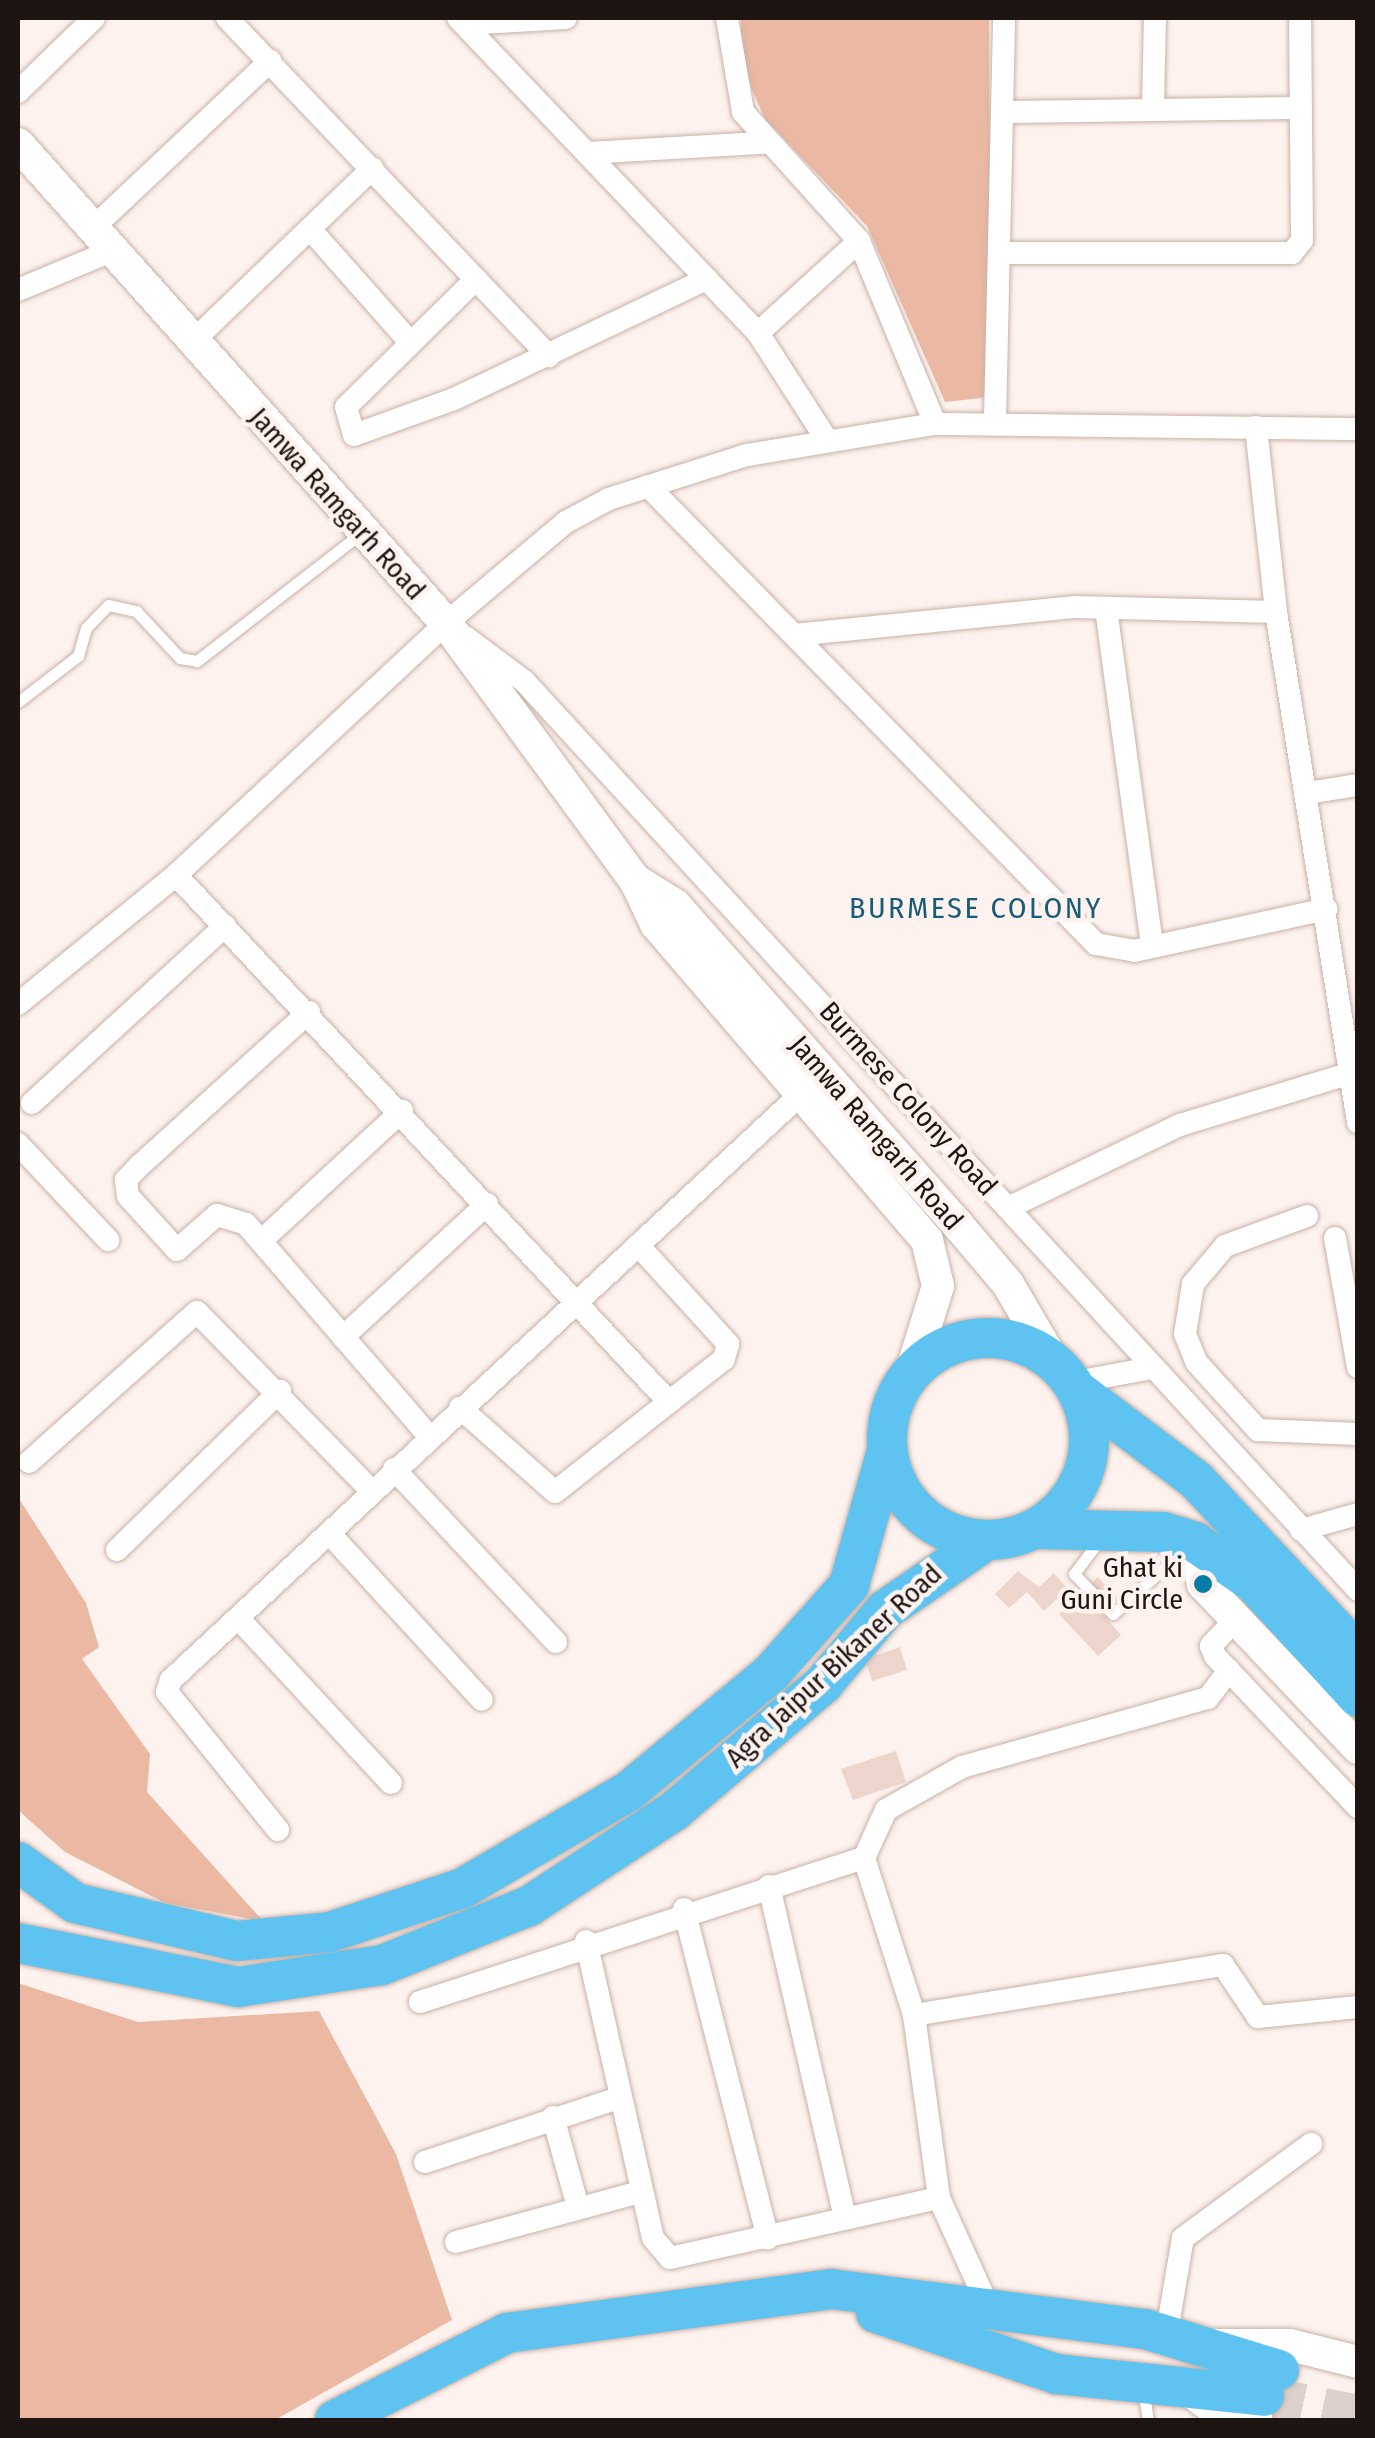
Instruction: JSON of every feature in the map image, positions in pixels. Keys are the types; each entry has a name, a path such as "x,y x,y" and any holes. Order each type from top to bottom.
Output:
{"highway":[{"path":"1037,1529 1086,1469 1090,1429 1067,1379 1019,1340 976,1337 943,1348 910,1376 891,1411 888,1451 899,1488 924,1519 986,1540 1037,1529 1108,1530 1194,1542 1238,1570 1358,1697"},
{"name":"Jamwa Ramgarh Road","path":"1067,1379 1196,1480 1358,1652"},
{"name":"Agra Jaipur Bikaner Road","path":"18,1862 75,1903 237,1940 330,1932 463,1888 629,1791 771,1673 850,1585 888,1451"},
{"name":"Agra Jaipur Bikaner Road","path":"18,1943 238,1986 382,1965 529,1906 674,1810 822,1684 886,1610 986,1540"},
{"path":"335,2420 507,2333 832,2289 915,2311 1026,2362 1167,2375 1266,2396"},
{"path":"374,2420 543,2350 818,2310 989,2308 1036,2320 1167,2375"},
{"path":"1026,2362 1036,2320"}],"main road":[{"name":"Jamwa Ramgarh Road","path":"18,144 105,238 191,343 360,534 446,622 636,880 656,924 802,1093 936,1261 938,1286 910,1376"},
{"name":"Jamwa Ramgarh Road","path":"636,880 674,905 958,1225 1008,1284 1067,1379"},
{"path":"1194,1542 1204,1584 1358,1748"},
{"path":"1167,2375 1290,2345 1358,2362"}],"street":[{"path":"18,92 94,18"},
{"path":"228,18 548,356"},
{"path":"461,21 566,18"},
{"path":"728,18 730,67 762,143 859,240 936,424"},
{"path":"995,420 1005,253 1004,18"},
{"path":"1153,106 1154,18"},
{"path":"1005,253 1292,253 1302,240 1300,18"},
{"path":"461,21 758,333 825,438"},
{"path":"18,290 105,238 270,61"},
{"path":"1004,112 1153,106 1300,108"},
{"path":"587,153 762,143"},
{"path":"191,343 373,168"},
{"path":"310,229 411,343"},
{"path":"758,333 859,240"},
{"path":"476,278 346,407 354,434 548,356 707,279"},
{"path":"18,1004 176,876 446,622 566,522 648,486 825,438 936,424 995,420 1358,430"},
{"path":"1256,427 1276,612 1358,1122"},
{"path":"648,486 1096,944 1118,952 1326,909"},
{"path":"794,635 1106,609 1276,612"},
{"path":"1106,609 1152,944"},
{"name":"Burmese Colony Road","path":"446,622 524,681 1358,1590"},
{"path":"1306,793 1358,785"},
{"path":"176,876 309,1012 669,1402"},
{"path":"32,1103 225,926"},
{"path":"309,1012 126,1180 128,1196 177,1250 230,1213 261,1241 428,1435"},
{"path":"1008,1208 1180,1125 1348,1074"},
{"path":"278,1830 166,1692 428,1435 579,1302 802,1093"},
{"path":"261,1241 402,1112"},
{"path":"18,1144 108,1240"},
{"path":"343,1336 487,1204"},
{"path":"1306,1216 1225,1246 1193,1284 1185,1334 1197,1363 1258,1430 1358,1434"},
{"path":"1335,1238 1358,1366"},
{"path":"460,1408 555,1492 724,1359 728,1344 638,1245"},
{"path":"29,1462 197,1312 280,1392 371,1490"},
{"path":"1067,1379 1151,1368"},
{"path":"117,1550 280,1392"},
{"path":"394,1469 556,1642"},
{"path":"1301,1530 1358,1514"},
{"path":"329,1533 482,1700"},
{"path":"238,1618 391,1783"},
{"path":"1236,1619 1212,1646 1228,1670 1358,1807"},
{"path":"989,2308 940,2198 914,2014 864,1858 886,1810 962,1767 1208,1698 1228,1670"},
{"path":"420,2002 684,1909 864,1858"},
{"path":"769,1886 845,2217"},
{"path":"684,1909 768,2238"},
{"path":"586,1941 616,2099 652,2238 670,2258 940,2198"},
{"path":"914,2014 1222,1965 1258,2017 1358,2007"},
{"path":"425,2162 616,2099"},
{"path":"552,2117 578,2207"},
{"path":"1167,2375 1183,2238 1310,2144"},
{"path":"456,2242 640,2192"}],"lane":[{"path":"18,702 78,656 86,628 108,605 136,611 180,658 197,661 360,534"},
{"path":"1108,1530 1074,1574 1114,1614 1194,1542"}],"shaded area":[{"path":"741,18 989,18 991,397 945,402 867,226 765,119 741,65"},
{"path":"18,1497 86,1603 99,1647 82,1659 150,1754 147,1792 263,1921 165,1903 65,1852 18,1810"},
{"path":"18,1983 138,2022 319,2011 396,2154 452,2320 275,2420 18,2420"}],"building":[{"path":"1018,1571 1039,1587 1054,1573 1068,1589 1044,1611 1027,1592 1009,1608 995,1594"},
{"path":"1098,1577 1118,1599 1103,1614 1121,1635 1098,1656 1059,1614"},
{"path":"900,1647 907,1670 872,1681 865,1659"},
{"path":"896,1751 906,1782 853,1800 841,1769"}],"tunnel":[{"path":"1264,2396 1358,2415"}],"place":[{"name":"Ghat ki Guni Circle","path":"1203,1584"}],"district":[{"name":"BURMESE COLONY","path":"976,908"}]}
